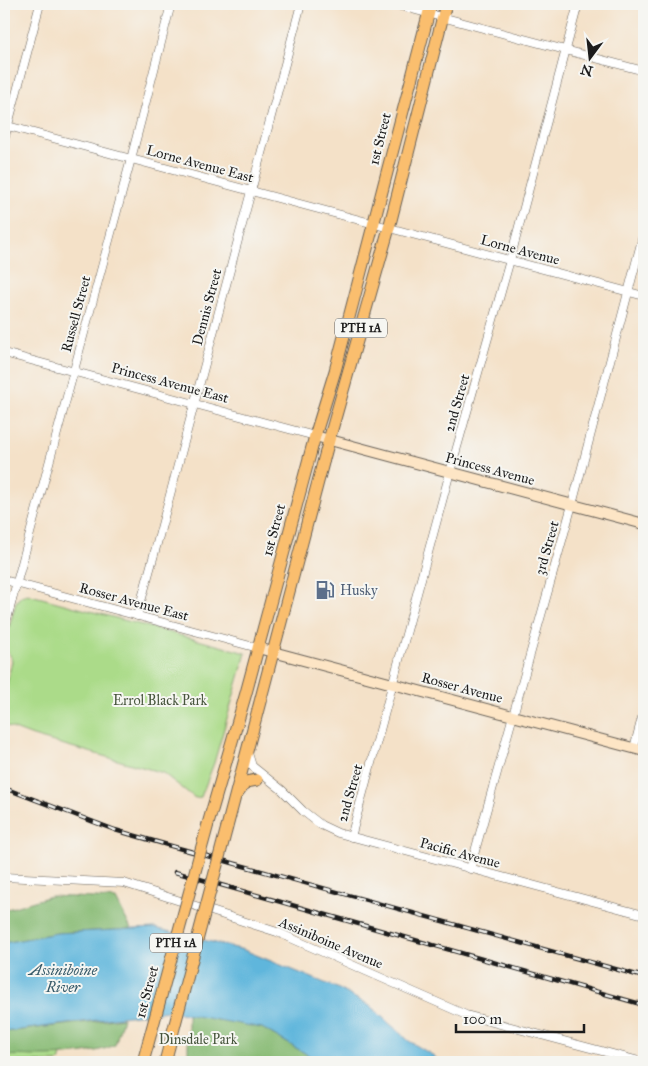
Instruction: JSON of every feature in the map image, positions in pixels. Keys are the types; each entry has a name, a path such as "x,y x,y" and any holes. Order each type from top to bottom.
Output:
{"main road":[{"name":"PTH 1A","path":"165,1062 273,652 389,228 446,4"},
{"name":"1st Street","path":"144,1062 315,436 335,371 429,8"},
{"path":"241,774 235,770 233,764 242,726 246,693"},
{"path":"235,799 239,790 246,782 257,780"}],"street":[{"path":"4,140 6,126 40,4"},
{"name":"Russell Street","path":"4,630 171,4"},
{"name":"Dennis Street","path":"137,616 301,4"},
{"path":"393,4 429,8 442,17 644,71"},
{"name":"2nd Street","path":"351,837 450,472 510,260 578,4"},
{"name":"Lorne Avenue East","path":"6,126 389,228"},
{"name":"Lorne Avenue","path":"389,228 644,296"},
{"name":"3rd Street","path":"470,868 572,505 644,232"},
{"name":"Princess Avenue East","path":"4,352 330,440"},
{"name":"Princess Avenue","path":"330,440 644,524"},
{"name":"Rosser Avenue East","path":"4,580 258,648"},
{"name":"Rosser Avenue","path":"258,648 644,751"},
{"path":"634,748 644,710"},
{"name":"Pacific Avenue","path":"248,746 248,755 252,766 282,790 311,818 330,830 644,915"},
{"name":"Pacific Avenue","path":"241,774 282,790"},
{"name":"Assiniboine Avenue","path":"4,877 124,883 277,932 466,1015 643,1062"}],"green space":[{"name":"Errol Black Park","path":"27,594 246,653 214,763 201,797 195,798 163,773 33,736 4,725 4,697 12,661 4,646 16,602 21,596"},
{"path":"51,896 116,899 131,929 57,933 4,943 4,910"},
{"name":"Dinsdale Park","path":"188,1014 262,1028 320,1062 188,1062"},
{"path":"123,1018 115,1045 107,1048 67,1055 17,1055 4,1057 4,1032"},
{"path":"70,1024 59,1062 4,1062 4,1032"}],"water":[{"name":"Assiniboine River","path":"155,928 244,950 337,988 370,1006 409,1041 434,1056 440,1062 320,1062 262,1028 168,1011 4,1032 4,943 57,933"}],"railway":[{"path":"4,788 115,830 644,977"},
{"path":"175,872 644,1005"}],"place":[{"name":"Husky","path":"325,590"}]}
